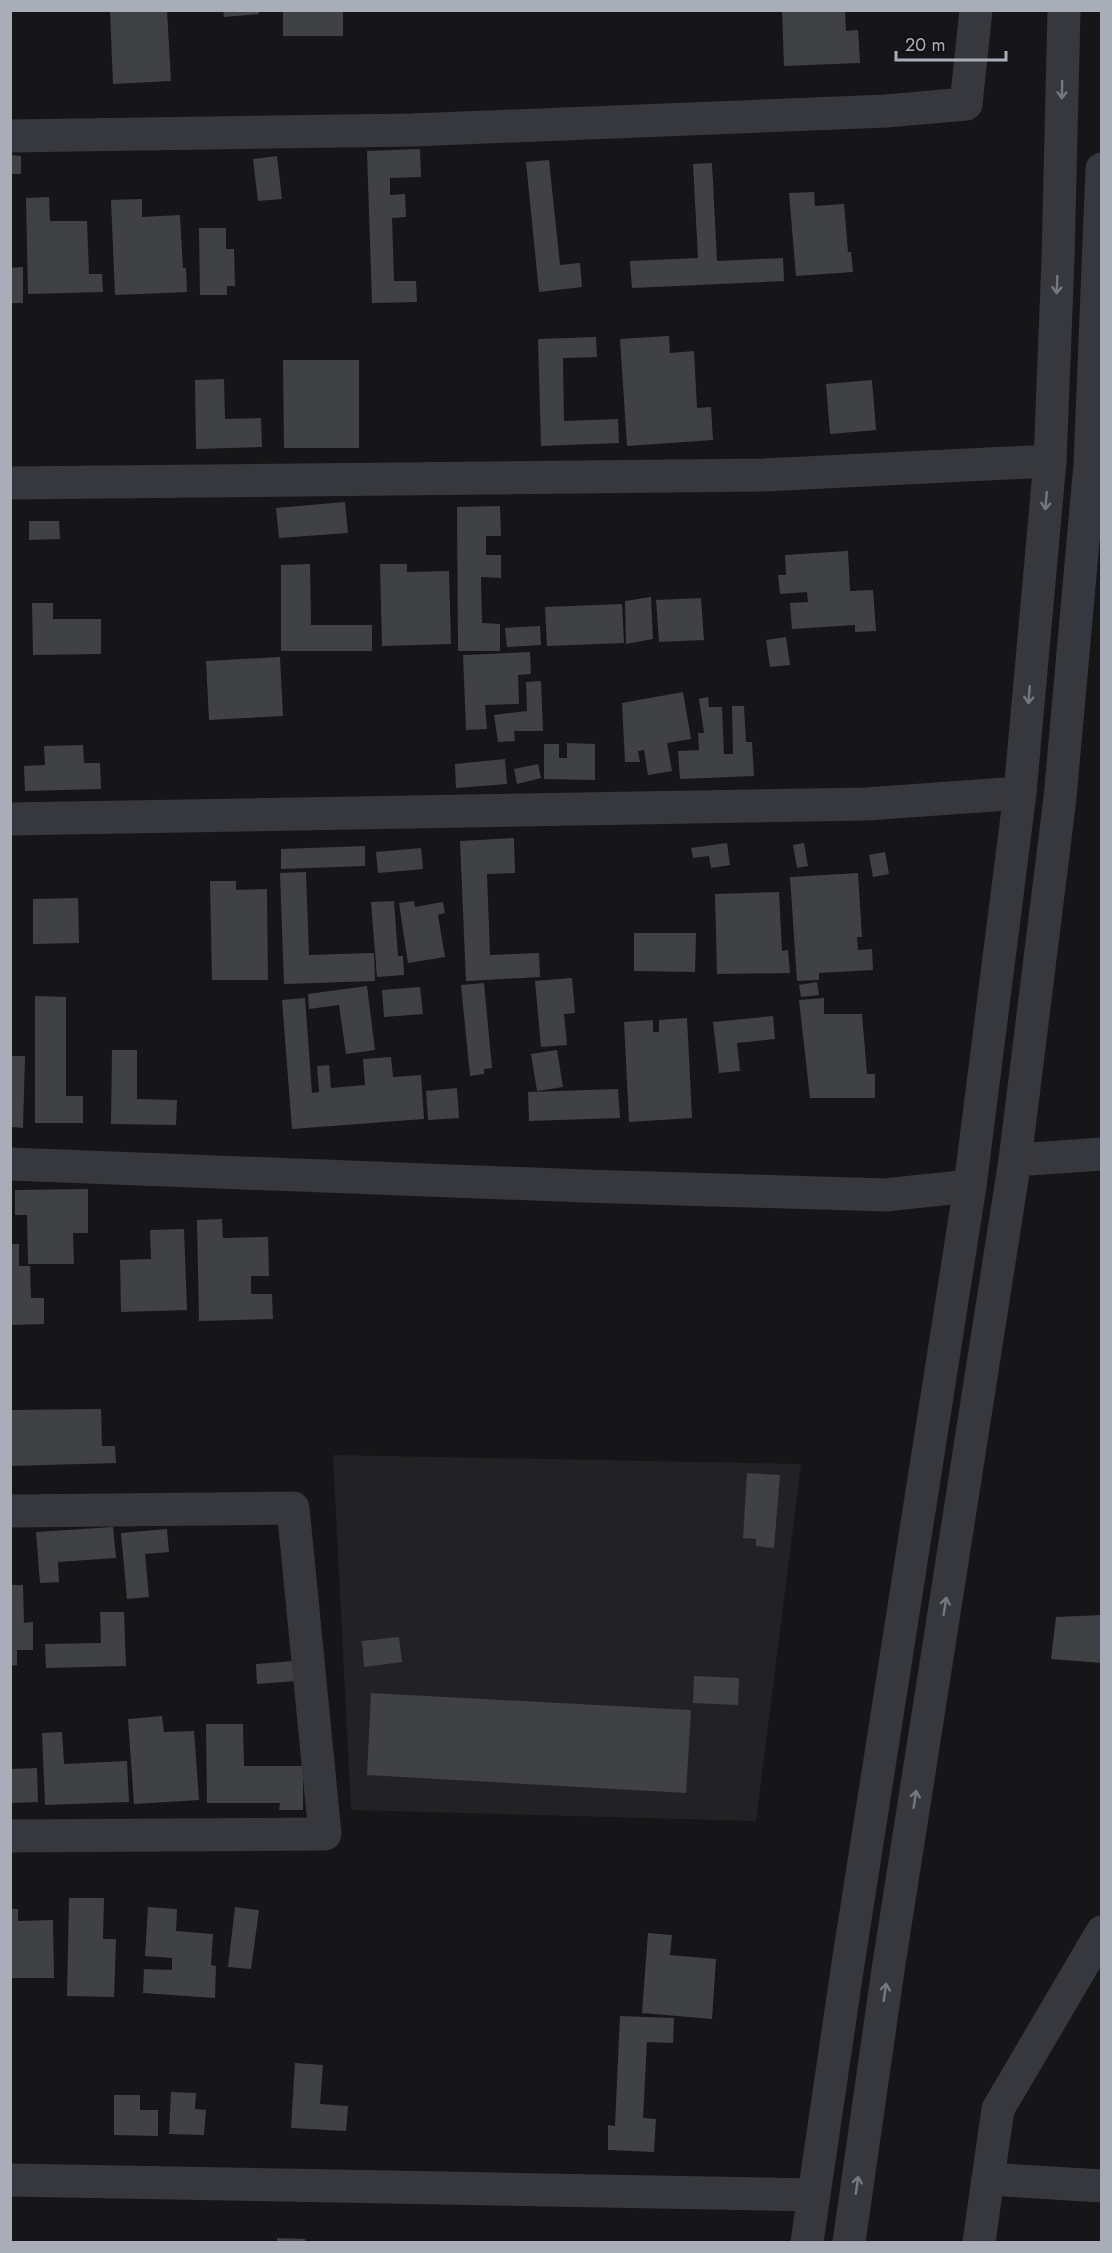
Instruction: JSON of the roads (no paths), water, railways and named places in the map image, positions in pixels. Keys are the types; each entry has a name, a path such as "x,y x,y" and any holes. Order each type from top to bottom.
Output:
{"street":[{"path":"10,136 412,130 886,111 966,104 976,10"},
{"path":"807,2242 848,1964 970,1186 1020,793 1050,461 1064,10"},
{"path":"849,2242 888,1970 1015,1160 1060,798 1090,464 1101,169"},
{"path":"10,483 764,475 1050,461"},
{"path":"10,819 867,804 1020,793"},
{"path":"1015,1160 1101,1154"},
{"path":"10,1164 885,1195 970,1186"},
{"path":"10,1511 293,1508 325,1834 10,1836"},
{"path":"979,2242 998,2109 1101,1932"},
{"path":"988,2179 1101,2186"},
{"path":"10,2180 814,2195"}]}
